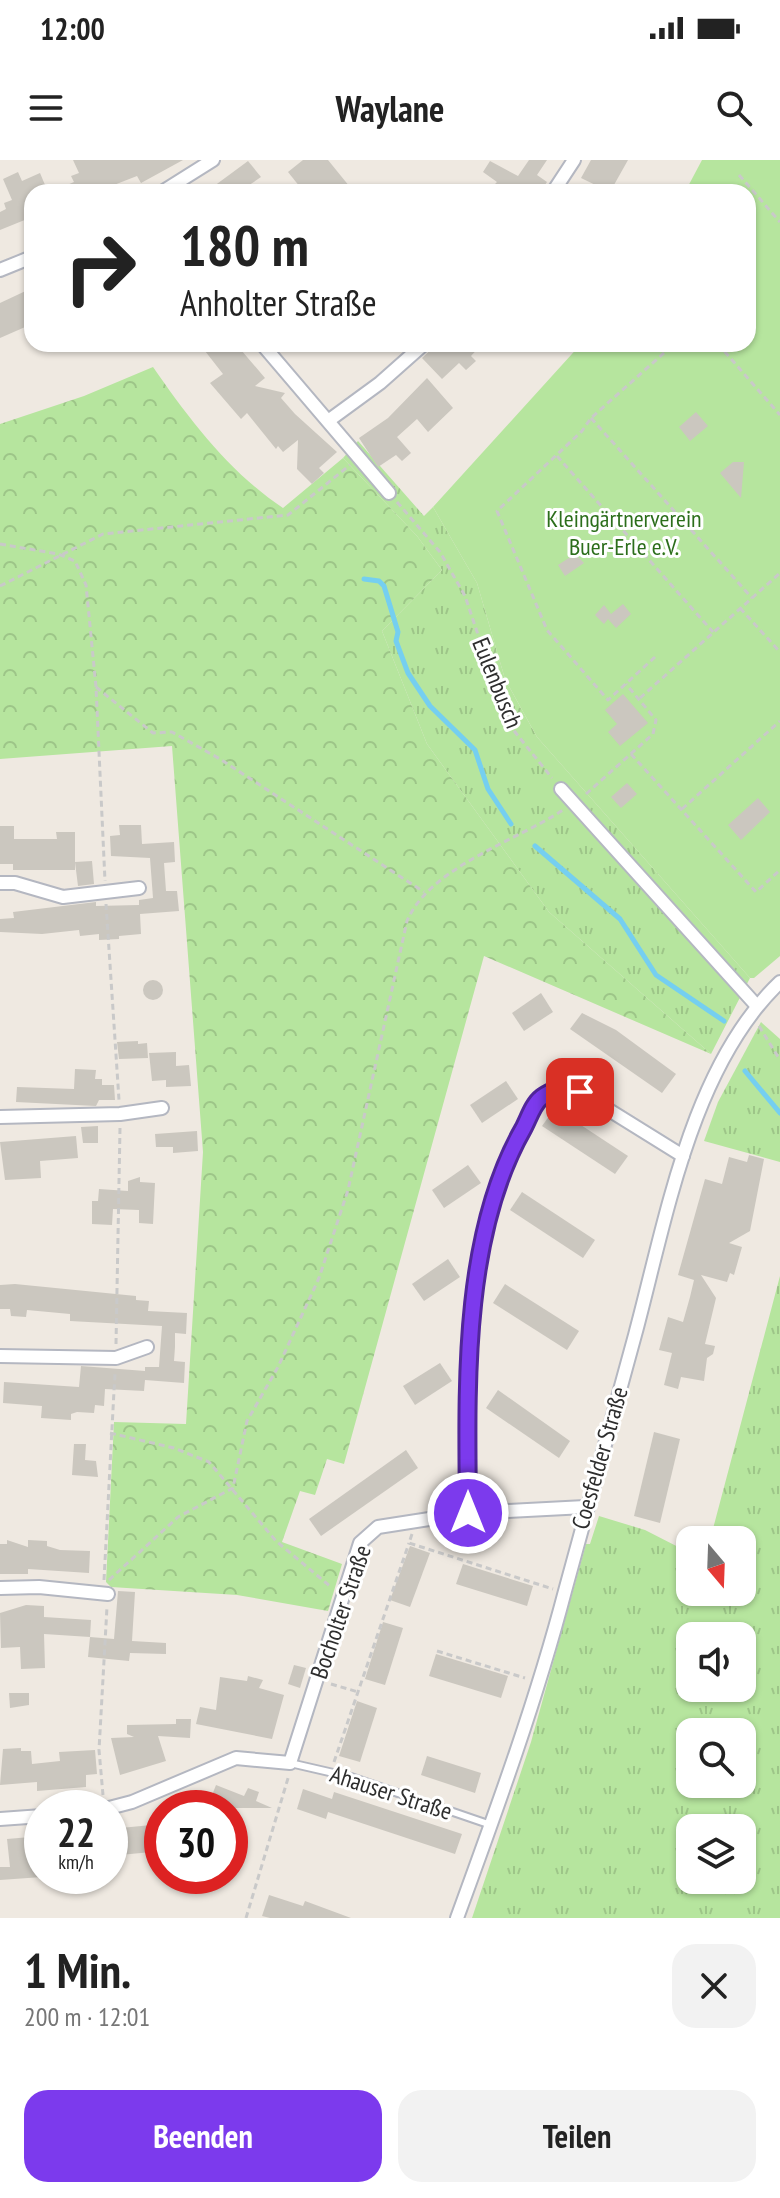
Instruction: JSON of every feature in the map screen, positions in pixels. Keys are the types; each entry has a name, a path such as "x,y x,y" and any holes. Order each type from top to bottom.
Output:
{"street":[{"path":"175,184 213,160"},
{"path":"558,184 574,160"},
{"path":"0,270 24,260"},
{"path":"269,352 389,493"},
{"path":"328,421 380,383 415,352"},
{"path":"561,789 756,1005"},
{"path":"0,883 15,883 63,897 139,888"},
{"name":"Coesfelder Straße","path":"457,1918 491,1825 565,1593 585,1507 683,1156 713,1082 756,1005 780,982"},
{"path":"468,1513 467,1415 476,1290 489,1214 514,1145 540,1098 563,1086 580,1092 683,1156"},
{"path":"0,1117 120,1114 162,1108"},
{"path":"0,1356 116,1358 147,1347"},
{"name":"Bocholter Straße","path":"290,1763 360,1543 378,1527 468,1513 585,1507"},
{"path":"0,1588 39,1587 108,1594"},
{"path":"128,1803 236,1758 290,1763"},
{"path":"0,1819 24,1817"}],"lane":[{"name":"Ahauser Straße","path":"290,1763 330,1772 491,1825"}],"path":[{"path":"739,175 747,184"},
{"path":"756,194 780,222"},
{"path":"655,657 608,700 547,630 497,511 557,456 591,418 665,352"},
{"path":"725,352 780,415"},
{"path":"591,418 752,598"},
{"path":"557,456 713,632"},
{"path":"0,586 58,554 103,534 288,515 359,457"},
{"name":"Eulenbusch","path":"389,493 440,552 465,596 498,694 515,732 561,789"},
{"path":"0,544 58,554 75,561 86,585 96,687 120,1114 116,1358 104,1581 178,1517 233,1488"},
{"path":"639,699 780,573"},
{"path":"740,608 780,652"},
{"path":"233,1488 247,1421 278,1367 319,1278 348,1190 407,921 424,892 460,867 574,804 653,734 656,720 626,684"},
{"path":"96,687 153,733 172,732 220,759 424,892"},
{"path":"681,809 780,721"},
{"path":"631,754 756,892 780,870"},
{"path":"756,1005 759,1026 780,1060"},
{"path":"110,1433 174,1448 209,1462 233,1488 244,1507 276,1541 343,1597"},
{"path":"330,1772 418,1521"},
{"path":"409,1543 565,1593"},
{"path":"105,1790 99,1750 108,1594"},
{"path":"437,1651 537,1682"},
{"path":"317,1680 358,1692"},
{"path":"246,1918 288,1784 290,1763"}],"green space":[{"name":"Kleingärtnerverein Buer-Erle e.V.","path":"702,160 780,160 780,956 754,978 750,978 537,737 505,679 477,583 433,507 574,352 756,352 756,184 689,184"},
{"path":"153,367 228,462 283,508 343,458 417,536 442,570 382,631 427,744 549,912 711,1054 484,956 344,1464 327,1459 315,1495 300,1491 282,1542 342,1564 328,1611 237,1595 111,1587 106,1582 114,1422 186,1424 203,1152 172,746 0,759 0,424 84,396"},
{"path":"358,441 424,516 433,507 477,583 505,679 537,737 750,978 711,1054 549,912 427,744 382,631 442,570 417,536 343,458"},
{"path":"761,1022 780,1039 780,1162 704,1141 718,1102"},
{"path":"780,1276 780,1918 472,1918 531,1742 586,1544 590,1544 599,1516 645,1530 676,1546 676,1606 756,1606 756,1526 714,1526"}],"building":[{"path":"73,160 183,160 141,183 137,176 116,184 69,184 74,182 71,176 79,173"},
{"path":"303,160 328,160 348,184 298,184 288,172"},
{"path":"529,160 547,160 537,175 546,184 495,184 497,182 483,172 490,161 518,176"},
{"path":"591,160 628,160 614,184 593,184 581,178"},
{"path":"248,161 261,177 251,184 217,184"},
{"path":"18,172 22,181 40,173 45,184 24,184 24,220 0,230 0,212 6,209 4,203 12,200 3,179"},
{"path":"24,292 24,328 0,338 0,303"},
{"path":"206,352 243,352 265,378 255,386 285,393 281,398 295,414 337,452 319,468 324,473 312,484 297,469 298,440 283,452 278,446 276,449 247,413 241,419 210,383 223,374"},
{"path":"428,352 475,352 471,356 476,361 466,370 459,363 442,379 422,358"},
{"path":"427,378 453,408 428,432 417,419 397,437 411,453 402,461 396,455 378,467 359,438 388,418"},
{"path":"696,412 708,426 690,441 679,427"},
{"path":"733,462 744,462 741,498 720,473"},
{"path":"575,554 584,563 565,576 558,565"},
{"path":"623,604 631,614 616,628 608,619 604,624 595,615 604,605 611,614"},
{"path":"623,694 648,723 620,746 608,732 617,724 605,710"},
{"path":"627,783 637,794 621,808 611,797"},
{"path":"758,798 770,812 741,840 728,825"},
{"path":"119,825 141,825 142,844 174,842 175,862 164,863 166,891 177,891 179,911 140,914 141,934 119,936 119,939 99,940 99,934 80,936 79,930 42,934 0,932 0,919 14,918 13,912 96,902 96,906 139,905 139,900 153,898 150,858 111,856 110,836 120,835"},
{"path":"0,826 14,826 14,839 57,839 56,832 75,832 75,870 13,870 13,864 0,864"},
{"path":"92,861 94,884 78,886 75,862"},
{"path":"153,980 160,983 163,990 160,997 153,1000 146,997 143,990 146,983"},
{"path":"541,993 553,1012 524,1031 512,1013"},
{"path":"582,1013 616,1030 676,1074 662,1093 570,1029"},
{"path":"138,1041 138,1044 147,1043 148,1058 119,1059 117,1042"},
{"path":"176,1052 176,1066 189,1065 191,1086 166,1087 166,1080 152,1081 149,1053"},
{"path":"75,1069 96,1070 95,1079 102,1079 102,1085 114,1085 115,1100 99,1100 96,1106 16,1102 17,1087 74,1089"},
{"path":"506,1081 518,1099 482,1123 470,1105"},
{"path":"555,1108 628,1156 615,1174 542,1126"},
{"path":"98,1126 98,1143 83,1143 81,1127"},
{"path":"197,1131 198,1151 173,1153 173,1147 156,1147 155,1134"},
{"path":"76,1136 78,1158 40,1161 41,1178 5,1180 0,1142"},
{"path":"749,1155 764,1159 750,1231 729,1243 742,1247 734,1275 730,1273 727,1282 701,1275 716,1298 705,1344 715,1346 713,1354 707,1358 704,1381 681,1377 678,1389 664,1385 672,1353 659,1350 668,1317 683,1322 690,1297 694,1280 678,1275 705,1179 722,1184 729,1157 747,1162"},
{"path":"468,1165 481,1183 444,1208 432,1190"},
{"path":"140,1177 140,1182 155,1183 153,1224 139,1223 139,1210 113,1209 112,1225 92,1224 92,1201 98,1201 99,1189 128,1191 128,1181"},
{"path":"522,1192 595,1240 583,1258 510,1210"},
{"path":"448,1259 460,1277 424,1301 412,1284"},
{"path":"505,1284 579,1331 567,1350 493,1303"},
{"path":"0,1285 136,1296 136,1300 149,1301 148,1311 187,1313 186,1334 175,1333 174,1361 185,1362 184,1383 145,1380 144,1391 105,1389 104,1406 95,1405 94,1413 71,1414 71,1420 41,1418 42,1406 3,1403 4,1382 79,1387 81,1366 145,1371 145,1367 159,1367 162,1326 70,1321 70,1314 27,1310 26,1317 11,1316 10,1309 0,1309"},
{"path":"440,1363 452,1381 415,1405 403,1386"},
{"path":"498,1390 570,1441 559,1458 486,1408"},
{"path":"654,1432 680,1439 660,1523 634,1516"},
{"path":"74,1444 86,1444 85,1460 96,1461 98,1477 72,1475"},
{"path":"406,1450 418,1468 321,1536 309,1519"},
{"path":"7,1540 28,1547 28,1540 47,1541 47,1546 60,1550 90,1551 89,1573 28,1569 28,1574 0,1574 0,1544 7,1544"},
{"path":"410,1546 430,1553 410,1607 390,1600"},
{"path":"463,1564 533,1586 527,1606 456,1584"},
{"path":"118,1591 135,1592 132,1641 166,1643 166,1654 130,1653 129,1661 88,1657 90,1637 114,1639"},
{"path":"26,1605 44,1606 44,1617 91,1620 90,1637 44,1634 45,1668 21,1669 20,1647 1,1648 0,1613"},
{"path":"383,1622 403,1628 385,1685 365,1679"},
{"path":"436,1654 508,1676 501,1698 429,1676"},
{"path":"294,1665 306,1668 300,1688 288,1684"},
{"path":"248,1676 263,1680 259,1688 284,1695 272,1739 196,1724 200,1707 216,1710 220,1677 247,1681"},
{"path":"9,1693 29,1693 29,1705 10,1708"},
{"path":"357,1701 377,1708 360,1762 339,1756"},
{"path":"176,1719 191,1719 190,1738 158,1736 166,1761 120,1775 111,1738 134,1737 127,1734 127,1725 176,1724"},
{"path":"3,1749 31,1751 32,1764 60,1761 59,1752 95,1750 97,1774 86,1775 86,1787 37,1790 37,1782 0,1785"},
{"path":"427,1756 481,1773 475,1793 421,1775"},
{"path":"248,1788 259,1792 256,1801 272,1808 248,1808"},
{"path":"303,1789 332,1799 334,1792 462,1834 455,1854 328,1812 326,1819 297,1809"},
{"path":"144,1826 144,1853 128,1854 128,1827"},
{"path":"24,1838 24,1878 0,1880 0,1867 10,1867 7,1839"},
{"path":"269,1895 303,1906 305,1901 351,1918 262,1916"}],"waterway":[{"path":"364,579 379,581 384,586 398,632 396,641 408,673 430,706 475,750 488,789 511,824"},
{"path":"535,846 620,919 656,975 724,1021"},
{"path":"745,1071 780,1113"}],"route":[{"path":"468,1513 467,1415 473,1305 489,1214 514,1145 540,1098 563,1086 580,1092"}]}
